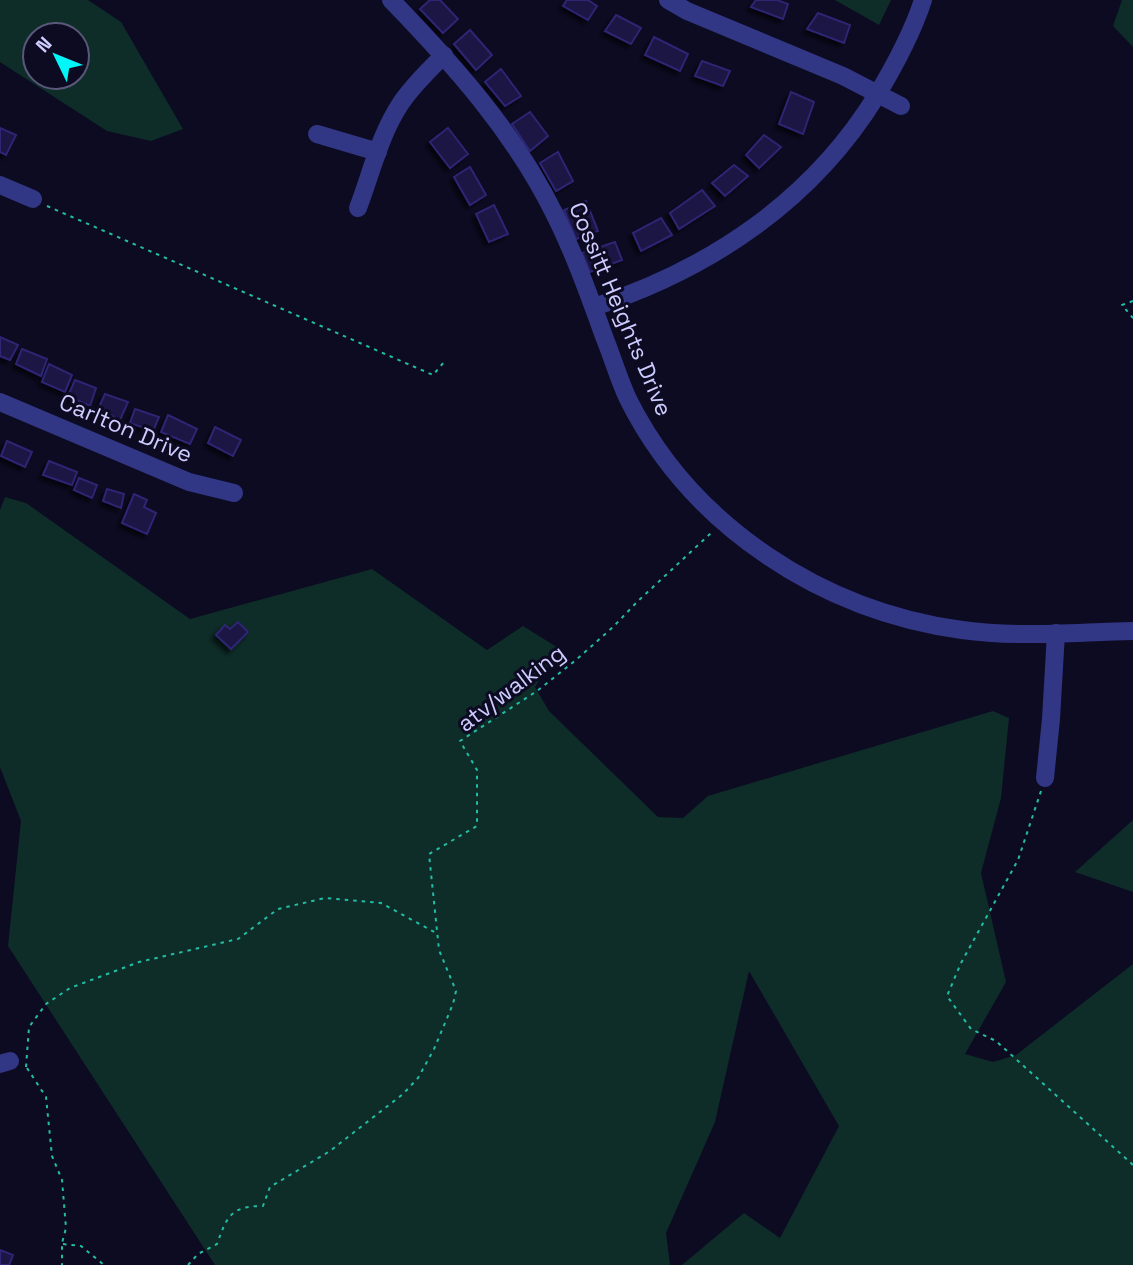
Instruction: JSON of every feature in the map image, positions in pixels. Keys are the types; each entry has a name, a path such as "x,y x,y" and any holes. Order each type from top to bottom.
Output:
{"street":[{"name":"Cossitt Heights Drive","path":"391,0 444,55 496,119 535,179 555,215 594,307 627,397 643,428 695,492 734,531 785,568 816,584 899,617 965,631 1133,631"},
{"path":"668,0 687,11 843,76 901,106"},
{"path":"594,307 625,297 719,252 800,191 863,117 899,59 923,0"},
{"path":"358,208 387,127 400,104 444,55"},
{"path":"317,134 379,152"},
{"path":"0,186 33,200"},
{"name":"Carlton Drive","path":"0,402 189,482 234,492"},
{"path":"1045,778 1056,633"}],"path":[{"path":"33,200 433,375 444,362"},
{"path":"1133,301 1122,305 1133,318"},
{"name":"atv/walking","path":"188,1265 198,1254 217,1244 226,1219 246,1206 263,1206 270,1187 330,1151 403,1094 418,1077 434,1049 456,991 439,950 429,854 477,826 477,770 460,741 537,691 576,660 711,533"},
{"path":"1045,778 1018,860 961,963 947,996 971,1028 996,1041 1089,1123 1133,1168"},
{"path":"62,1265 62,1244 66,1228 62,1180 52,1156 46,1097 12,1064 29,1027 46,1004 70,988 139,962 238,939 278,909 325,898 381,903 438,934"},
{"path":"62,1244 81,1246 104,1265"}],"green space":[{"path":"0,0 88,0 121,22 183,129 151,141 107,131 45,91 91,91 91,21 21,21 21,76 0,62"},
{"path":"835,0 891,0 879,25"},
{"path":"1122,0 1133,0 1133,47 1113,26"},
{"path":"5,497 26,503 190,619 372,569 487,650 523,626 560,649 535,687 549,711 658,817 683,818 708,796 993,711 1009,718 1001,798 981,873 1006,982 965,1054 993,1062 1016,1055 1133,964 1133,1265 682,1265 744,1213 780,1238 839,1126 749,971 715,1122 666,1233 670,1265 215,1265 8,946 21,821 0,767 0,510"},
{"path":"1133,820 1133,892 1075,872"}],"building":[{"path":"430,0 440,0 458,19 443,33 420,9"},
{"path":"567,0 588,0 597,6 588,20 563,6"},
{"path":"756,0 777,0 788,4 783,19 751,7"},
{"path":"818,13 850,25 844,43 807,29"},
{"path":"616,15 641,28 631,44 605,31"},
{"path":"470,30 492,55 476,70 454,44"},
{"path":"654,37 688,54 680,71 645,55"},
{"path":"702,61 730,71 723,86 695,76"},
{"path":"501,69 521,96 505,106 485,82"},
{"path":"791,92 814,102 803,134 779,124"},
{"path":"530,112 548,136 530,151 512,124"},
{"path":"0,128 16,135 6,155 0,152"},
{"path":"448,128 468,154 450,168 430,142"},
{"path":"764,135 781,147 759,168 746,155"},
{"path":"558,152 573,181 556,191 540,163"},
{"path":"734,165 748,176 725,196 712,183"},
{"path":"470,167 486,195 470,205 454,177"},
{"path":"702,190 715,206 679,229 670,213"},
{"path":"586,201 598,231 576,239 564,210"},
{"path":"494,205 508,234 489,242 476,214"},
{"path":"661,218 672,235 641,251 633,233"},
{"path":"615,242 622,260 590,272 582,253"},
{"path":"0,337 18,345 10,360 0,356"},
{"path":"22,349 47,359 41,376 16,364"},
{"path":"49,364 72,375 65,392 42,382"},
{"path":"75,380 96,388 90,406 68,396"},
{"path":"105,394 128,402 120,420 98,409"},
{"path":"135,409 159,417 153,431 130,423"},
{"path":"168,415 197,429 190,444 161,432"},
{"path":"215,427 241,440 233,456 208,443"},
{"path":"7,441 32,452 25,467 1,456"},
{"path":"49,461 77,472 72,485 43,475"},
{"path":"79,478 97,485 92,498 74,490"},
{"path":"107,489 124,494 121,508 103,501"},
{"path":"134,494 147,500 144,507 156,513 147,534 122,523"},
{"path":"238,622 248,632 231,649 216,635 225,625 230,629"},
{"path":"0,1250 13,1255 9,1265 0,1265"}]}
